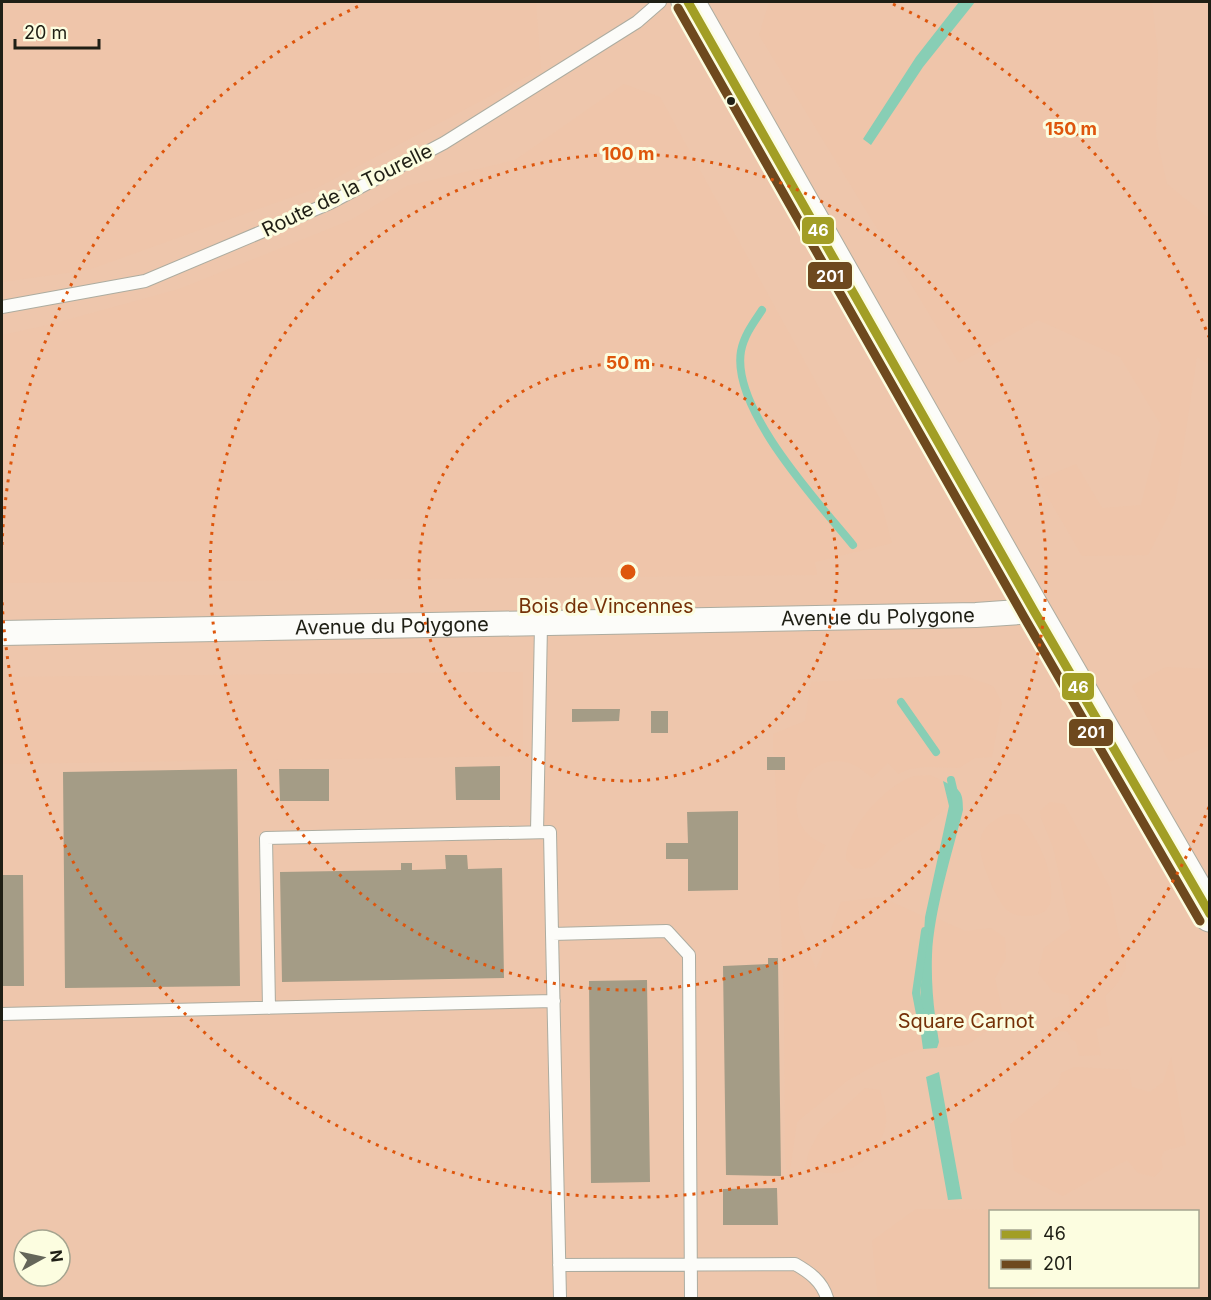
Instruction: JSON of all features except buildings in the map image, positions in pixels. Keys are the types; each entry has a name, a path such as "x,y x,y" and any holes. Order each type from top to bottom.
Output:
{"street":[{"path":"688,2 1209,915"},
{"name":"Avenue du Polygone","path":"2,633 541,625 976,615 1034,611"}],"lane":[{"name":"Route de la Tourelle","path":"2,307 145,281 330,203 444,143 637,22 660,2"},
{"path":"537,832 541,625"},
{"path":"269,1008 266,838 550,832 560,1299"},
{"path":"552,934 667,931 689,955 691,1299"},
{"path":"2,1014 554,1001"},
{"path":"559,1265 795,1264 812,1274 827,1299"}],"green space":[{"name":"Bois de Vincennes","path":"2,2 1209,2 1209,1298 2,1298"},
{"path":"2,2 536,2 541,69 317,188 88,270 2,282"},
{"path":"769,2 1152,2 1158,54 1156,136 1167,184 1209,218 1210,365 1197,357 1175,503 1148,555 1082,556 1038,480 1076,464 1102,508 1141,505 1161,425 1120,357 1038,320 959,363 759,35"},
{"path":"624,84 660,97 880,499 892,543 815,562 817,575 2,583 2,335 48,325 179,289 351,220 407,186 515,160"},
{"path":"1166,667 1210,669 1209,746 1169,762 1132,686"},
{"path":"523,672 523,756 2,764 2,677"},
{"name":"Square Carnot","path":"962,675 993,686 1002,703 992,757 975,758 959,768 925,767 909,769 898,774 888,763 872,778 852,764 832,761 817,766 806,777 799,791 796,806 800,822 809,835 826,845 797,897 800,925 816,970 841,902 881,897 925,917 934,917 965,931 991,928 1005,938 1006,958 995,978 1004,1019 967,1045 916,1050 877,1064 847,1081 797,1122 788,1185 785,1154 784,1002 775,770 785,770 785,757 773,754 773,734 805,721 811,682"},
{"path":"930,775 943,781 949,806 895,845 871,867 854,868 846,860 848,848 859,823 868,811 900,782 913,776"},
{"path":"1050,802 1064,804 1110,888 1118,933 1125,952 1126,968 1117,984 1105,996 1110,1025 1096,1029 1101,1055 1079,1056 1076,1042 1072,1040 1067,1031 1052,1032 1050,1024 1052,1019 1071,1013 1068,995 1053,992 1038,973 1044,948 1071,928 1053,847 1041,818 1040,811"},
{"path":"1007,814 1018,814 1024,821 1048,869 1051,888 1050,903 1042,913 1032,916 1020,916 1007,910 998,897 982,858 980,842 983,832 989,824"},
{"path":"1171,1057 1186,1145 1164,1151 1161,1158 1163,1168 1154,1177 1138,1173 1127,1160 1063,1196 1014,1171 1010,1124 1058,1085 1061,1073 1075,1067 1129,1070 1132,1087 1150,1092 1163,1082"},
{"path":"865,1088 880,1090 885,1110 884,1131 876,1147 870,1155 846,1171 830,1173 805,1169 809,1151 821,1129"},
{"path":"916,1209 998,1210 989,1210 989,1288 1047,1288 1025,1298 878,1298 872,1241"}],"shaded area":[{"path":"959,2 975,2 923,67 871,145 863,139 916,57"},
{"path":"943,781 959,791 963,810 944,882 933,938 932,988 939,1042 937,1048 923,1049 919,1019 925,917 949,806"},
{"path":"939,1072 962,1199 948,1200 926,1077"}],"waterway":[{"path":"762,310 747,334 741,351 741,374 749,400 763,426 799,480 853,545"},
{"path":"901,702 936,752"},
{"path":"951,780 955,797"},
{"path":"921,1019 916,993 925,931"}],"transit line":[{"name":"46","path":"688,2 1034,611 1210,914"},
{"name":"201","path":"678,8 1024,617 1200,921"}]}
